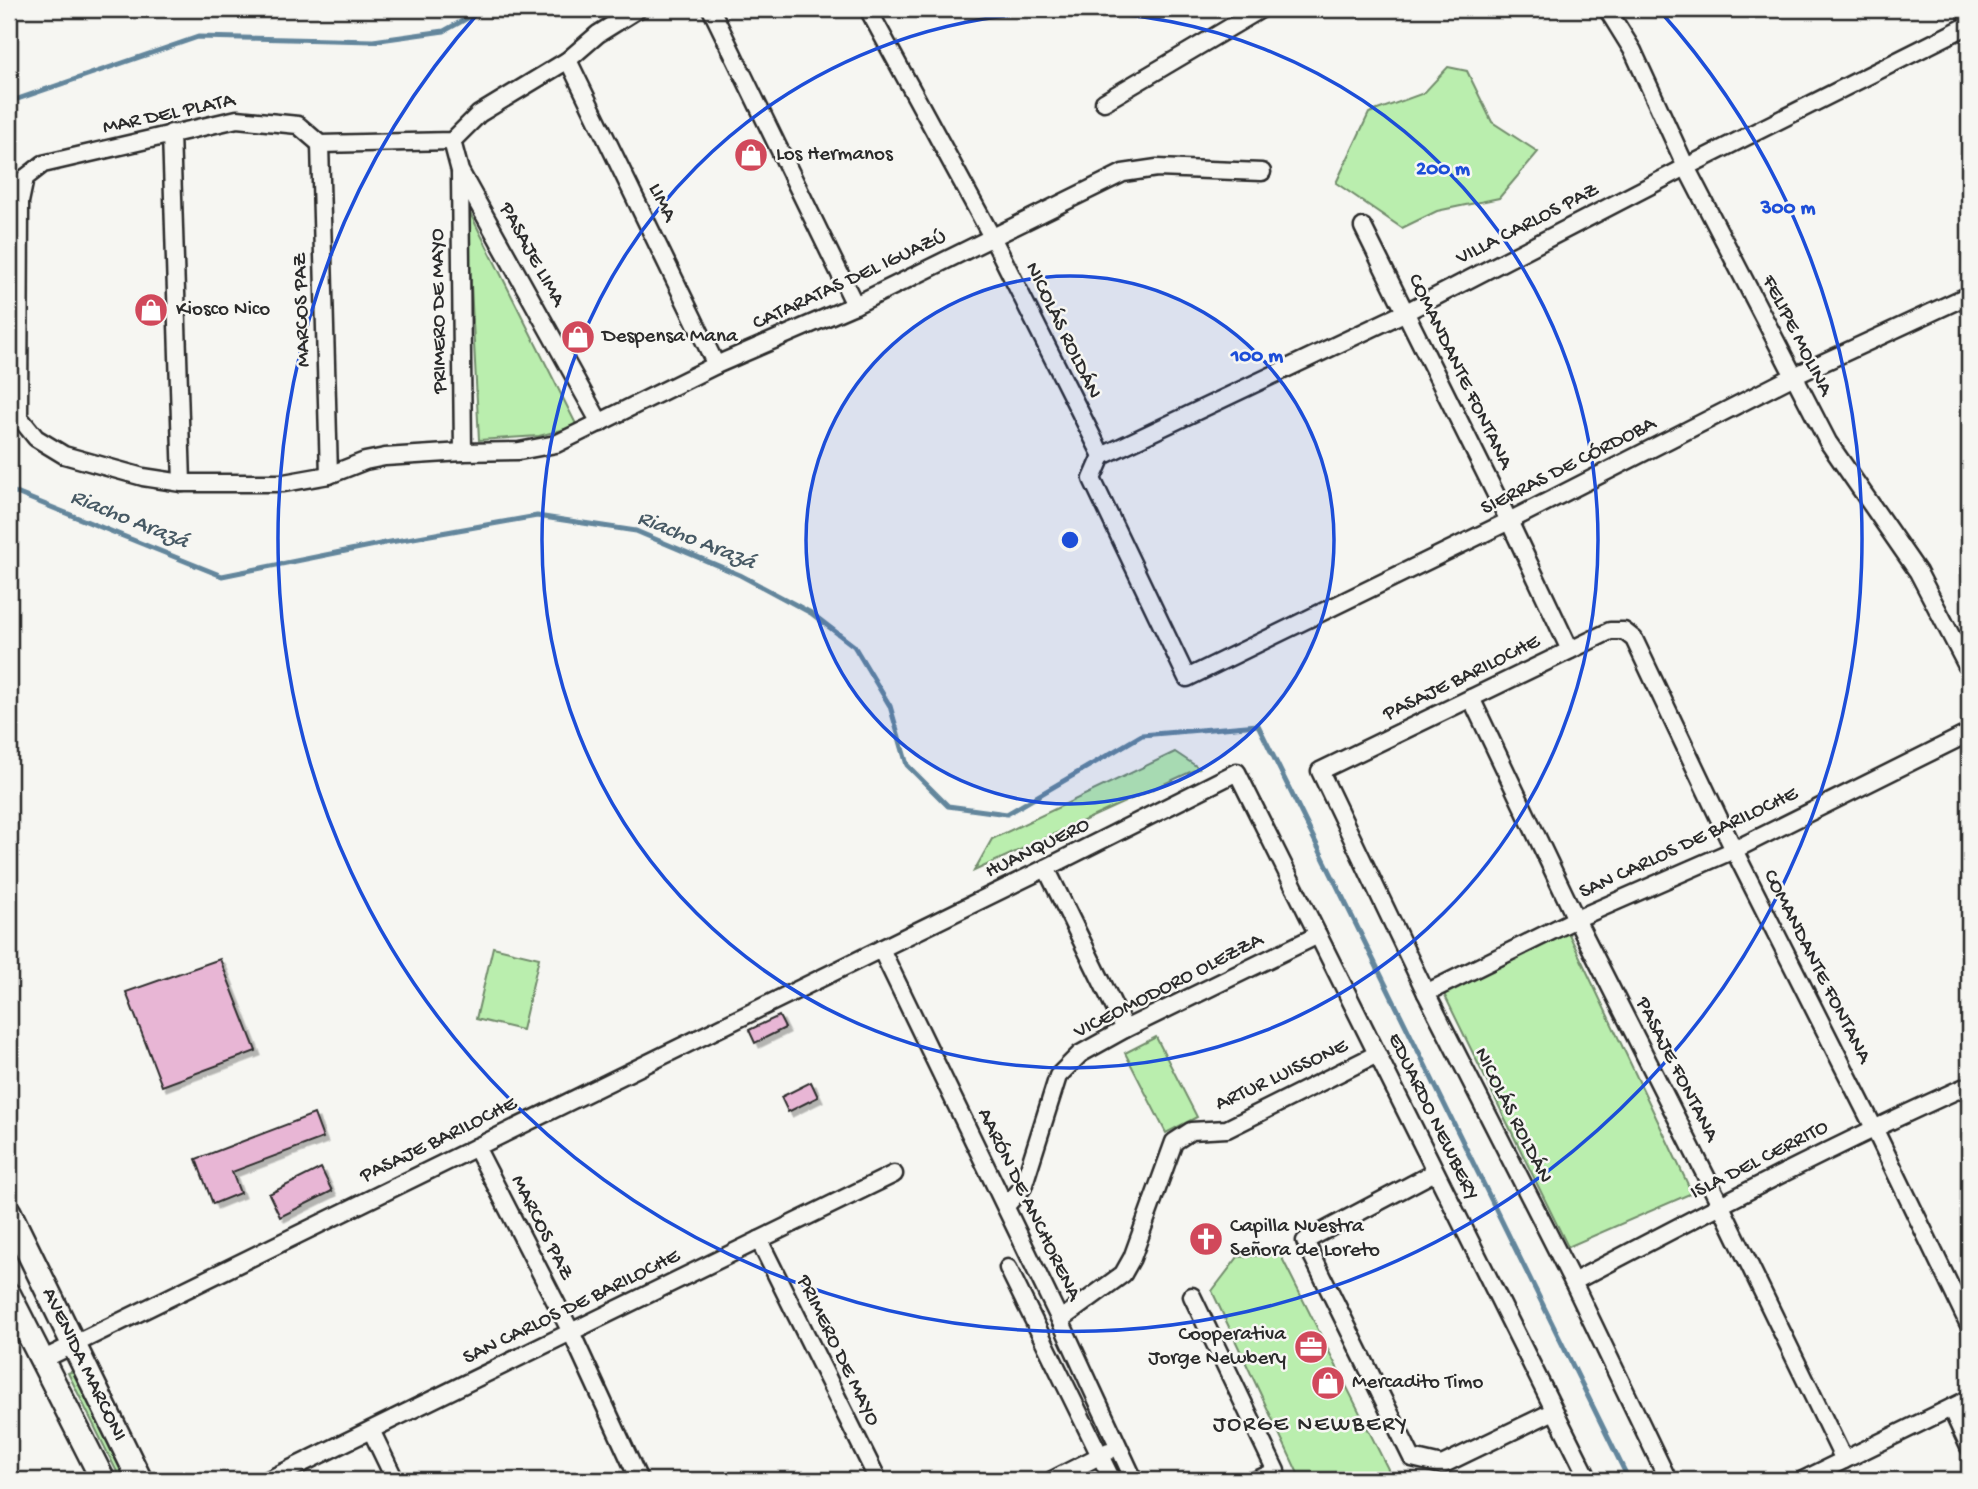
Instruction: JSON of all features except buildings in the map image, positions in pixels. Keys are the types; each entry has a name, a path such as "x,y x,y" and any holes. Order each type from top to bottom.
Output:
{"main road":[{"name":"AVENIDA MARCONI","path":"9,1212 140,1480"},
{"name":"AVENIDA MARCONI","path":"9,1296 103,1480"}],"street":[{"path":"320,144 452,141 479,114 568,60 598,34 638,9"},
{"path":"711,9 855,305"},
{"name":"NICOLÁS ROLDÁN","path":"868,9 992,237 1102,456"},
{"path":"1104,102 1261,9"},
{"name":"FELIPE MOLINA","path":"1607,9 1633,51 1686,167 1828,442 1918,572 1969,670"},
{"path":"1964,9 1969,19"},
{"name":"VILLA CARLOS PAZ","path":"1102,456 1406,312 1969,25"},
{"name":"LIMA","path":"568,60 716,365"},
{"name":"MAR DEL PLATA","path":"19,417 20,202 25,178 43,164 237,119 298,125 320,144"},
{"path":"171,133 182,483"},
{"name":"PASAJE LIMA","path":"452,141 460,170 600,423"},
{"name":"MARCOS PAZ","path":"320,144 329,475"},
{"name":"CATARATAS DEL IGUAZÚ","path":"19,417 36,438 64,455 143,477 182,483 284,483 329,475 365,461 385,457 519,451 556,444 716,365 855,305 1123,173 1157,168 1262,172"},
{"name":"PRIMERO DE MAYO","path":"460,170 463,452"},
{"name":"COMANDANTE FONTANA","path":"1363,227 1570,650"},
{"name":"SIERRAS DE CÓRDOBA","path":"1102,456 1092,479 1187,678 1509,521 1793,377 1969,295"},
{"name":"PASAJE BARILOCHE","path":"1320,771 1610,631 1624,631"},
{"name":"COMANDANTE FONTANA","path":"1624,631 1634,639 1734,850 1874,1128 1969,1325"},
{"name":"PASAJE FONTANA","path":"1471,698 1576,919 1720,1204 1844,1460"},
{"name":"SAN CARLOS DE BARILOCHE","path":"1426,993 1576,919 1734,850 1969,733"},
{"name":"NICOLÁS ROLDÁN","path":"1320,771 1426,993 1573,1282 1668,1480"},
{"name":"HUANQUERO","path":"856,961 1237,772"},
{"name":"EDUARDO NEWBERY","path":"1237,772 1588,1480"},
{"path":"1046,868 1125,1029"},
{"name":"VICEOMODORO OLEZZA","path":"1006,1206 1023,1187 1058,1076 1080,1054 1125,1029 1318,935"},
{"name":"AARÓN DE ANCHORENA","path":"881,949 1006,1206 1134,1480"},
{"name":"PASAJE BARILOCHE","path":"42,1360 856,961"},
{"name":"ARTUR LUISSONE","path":"1060,1320 1123,1274 1132,1258 1174,1142 1191,1131 1227,1129 1377,1054"},
{"name":"ISLA DEL CERRITO","path":"1573,1282 1720,1204 1874,1128 1969,1085"},
{"name":"MARCOS PAZ","path":"476,1147 571,1332 639,1480"},
{"path":"1436,1172 1306,1241 1412,1458 1442,1465 1554,1411"},
{"name":"SAN CARLOS DE BARILOCHE","path":"268,1480 894,1174"},
{"name":"PRIMERO DE MAYO","path":"759,1240 878,1480"},
{"path":"1008,1268 1112,1480"},
{"path":"1192,1296 1276,1471 1256,1480"},
{"path":"1803,1480 1825,1476 1844,1460 1969,1399"},
{"path":"1951,1408 1969,1447"},
{"path":"371,1430 395,1480"},
{"path":"1052,1480 1117,1447"}],"green space":[{"path":"1448,67 1467,71 1492,122 1538,152 1499,198 1437,211 1402,228 1336,183 1369,113 1424,93"},
{"path":"467,207 577,426 539,436 479,440"},
{"path":"1175,752 1199,768 974,871 992,839"},
{"path":"1568,932 1692,1193 1568,1247 1444,994"},
{"path":"493,947 539,958 522,1030 476,1019"},
{"path":"1156,1037 1197,1117 1166,1133 1125,1053"},
{"path":"1280,1254 1388,1469 1385,1480 1301,1480 1212,1291 1238,1257"},
{"path":"73,1371 126,1480 121,1480 68,1373"}],"waterway":[{"name":"Riacho Arazá","path":"9,102 198,37 373,41 444,31 484,9"},
{"name":"Riacho Arazá","path":"9,490 222,576 537,516 636,531 740,575 811,613 854,646 890,706 907,765 948,806 1007,814 1142,735 1258,725 1629,1480"}],"place":[{"name":"Los Hermanos","path":"751,155"},
{"name":"Kiosco Nico","path":"151,310"},
{"name":"Despensa Mana","path":"578,337"},
{"name":"Capilla Nuestra Señora de Loreto","path":"1206,1239"},
{"name":"Cooperativa Jorge Newbery","path":"1311,1347"},
{"name":"Mercadito Timo","path":"1328,1383"}],"district":[{"name":"JORGE NEWBERY","path":"1311,1425"}]}
